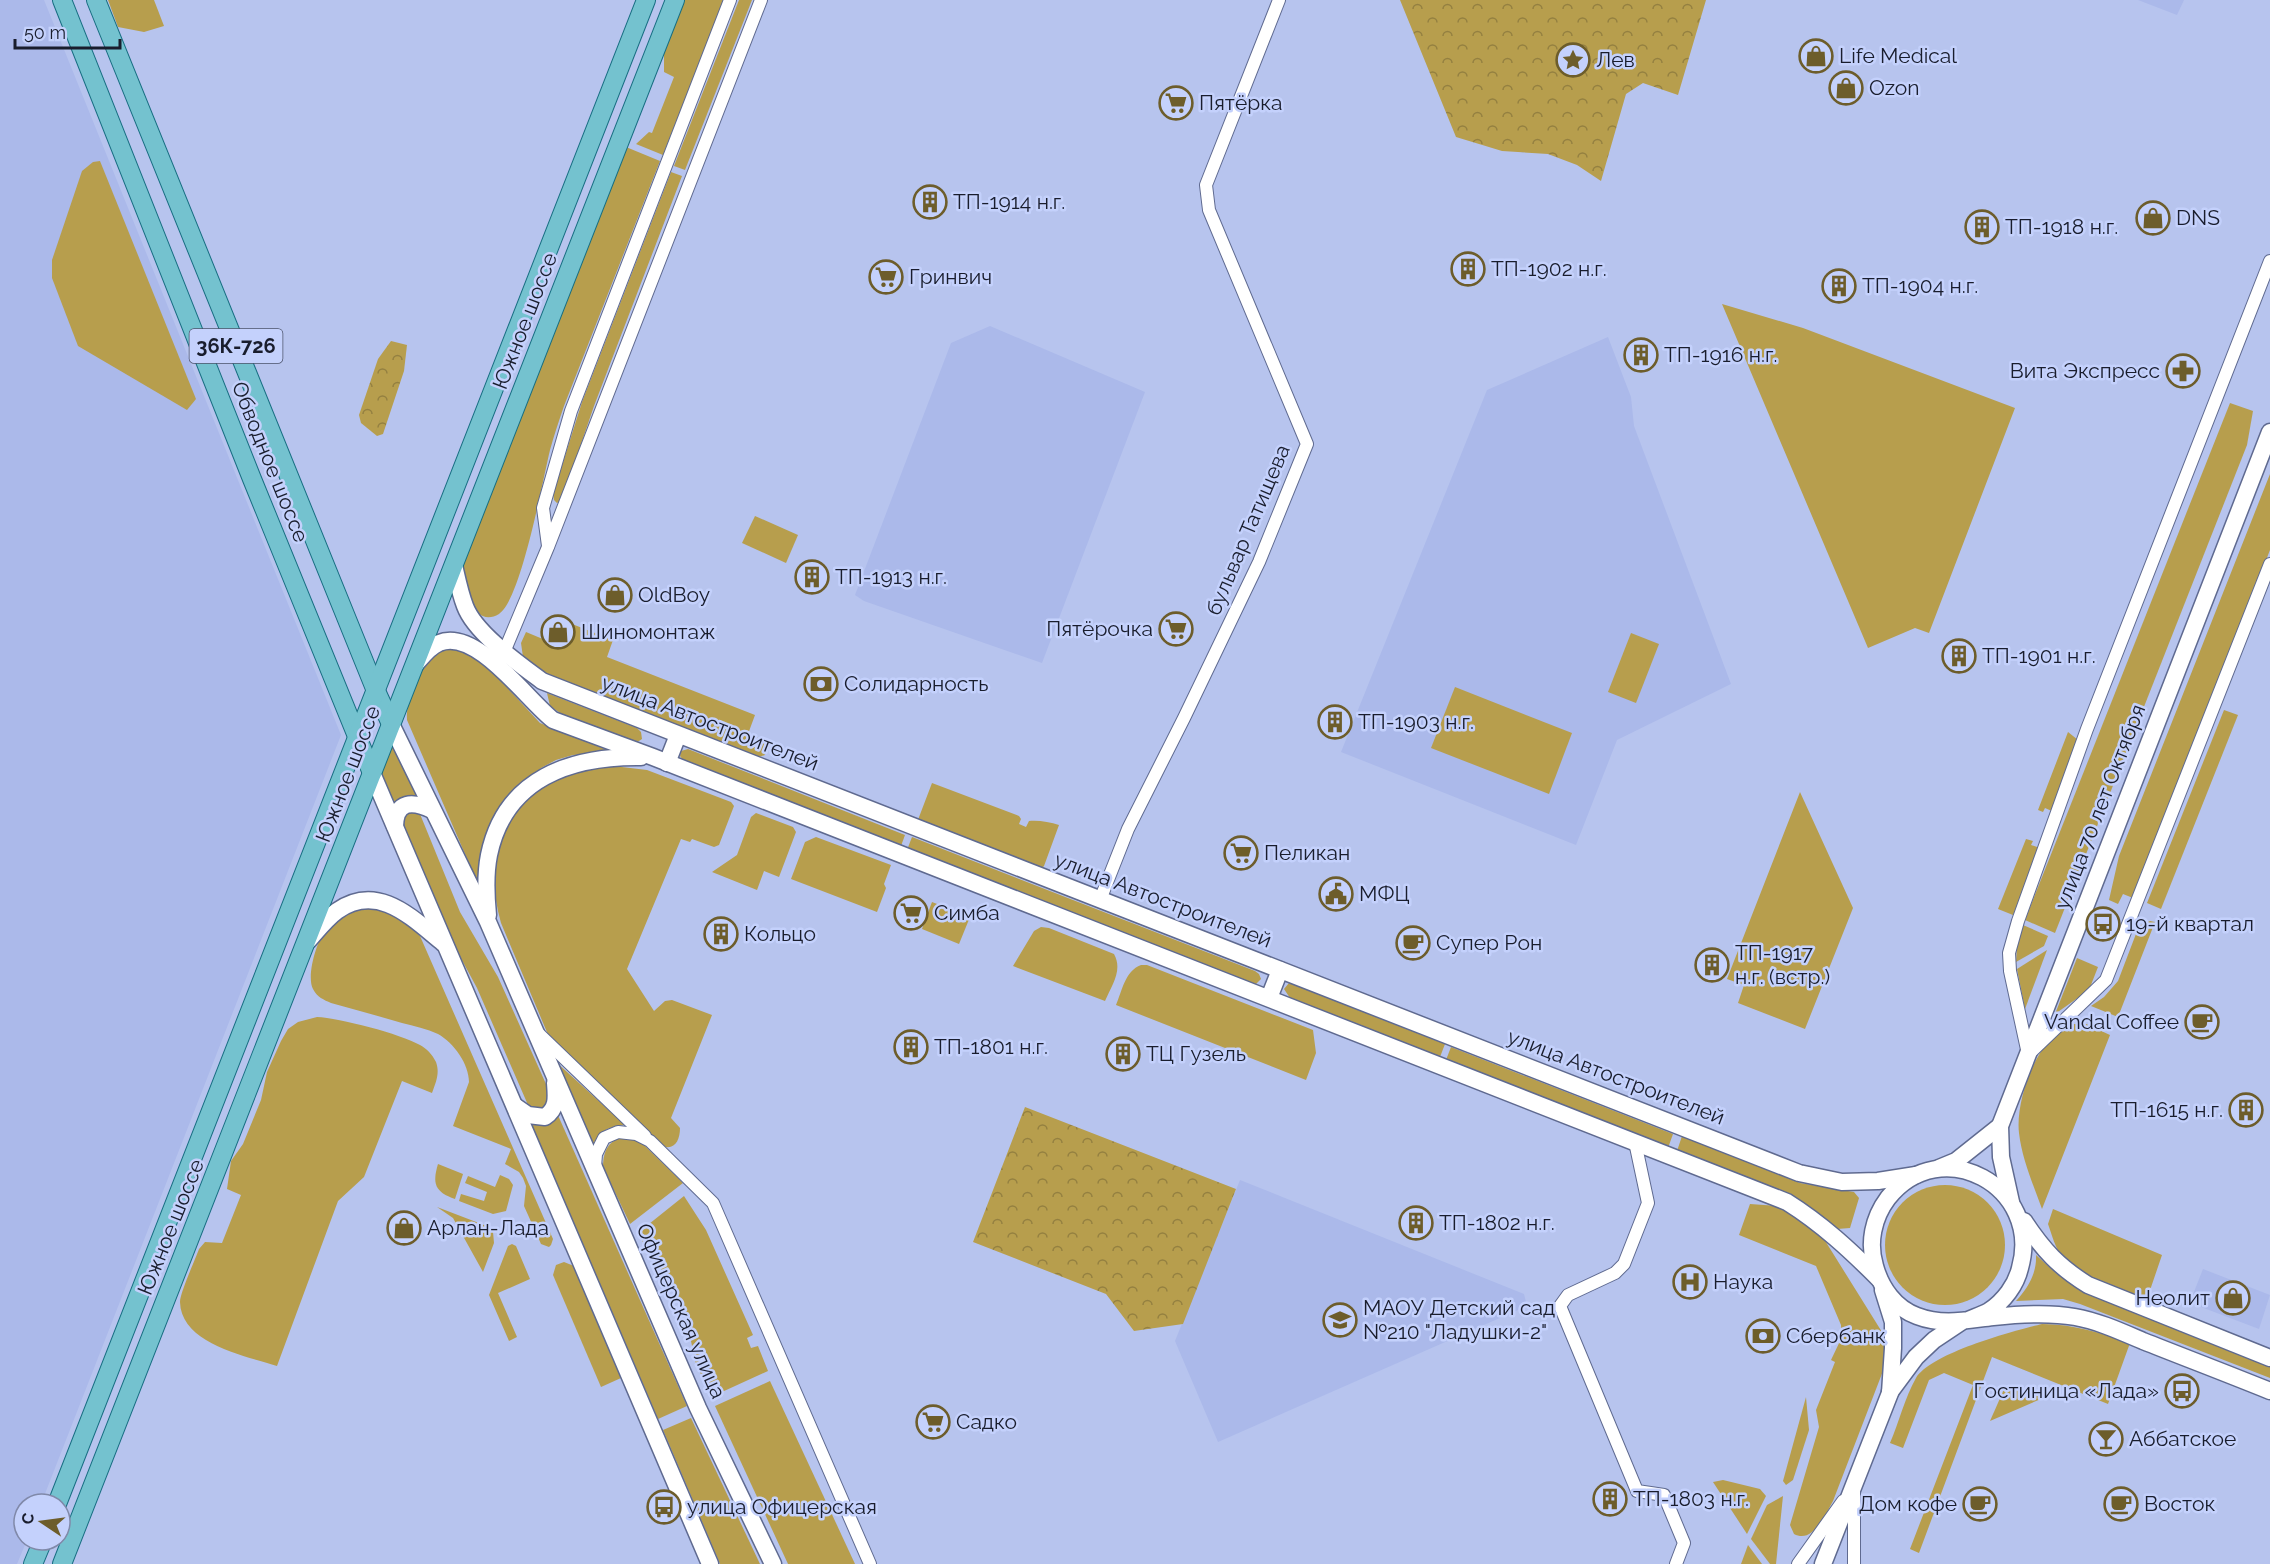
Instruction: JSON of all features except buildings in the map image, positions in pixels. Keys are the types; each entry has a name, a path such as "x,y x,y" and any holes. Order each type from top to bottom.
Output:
{"main road":[{"name":"Обводное шоссе","path":"62,0 357,740"},
{"name":"Обводное шоссе","path":"96,0 376,692 391,724"},
{"name":"Южное шоссе","path":"62,1492 646,0"},
{"name":"Южное шоссе","path":"63,1564 675,0"},
{"name":"улица 70 лет Октября","path":"2014,1206 2001,1157 2000,1126 2270,432"},
{"name":"улица Автостроителей","path":"454,564 465,607 539,710 553,720 1787,1202 1813,1218 1842,1242 1881,1283"},
{"name":"улица Автостроителей","path":"415,666 432,647 441,642 458,640 542,681 1799,1173 1842,1182 1878,1181 1916,1175"},
{"name":"Офицерская улица","path":"391,724 488,922 698,1408 773,1564"},
{"path":"660,760 678,735"},
{"path":"357,740 710,1564"},
{"name":"улица Автостроителей","path":"488,922 486,889 489,855 504,817 527,788 560,768 587,760 618,757 660,760"},
{"path":"395,826 398,813 405,805 417,804 432,810"},
{"path":"307,942 338,911 350,904 372,900 395,906 446,945"},
{"path":"1269,998 1280,970"},
{"name":"Офицерская улица","path":"515,1106 528,1115 538,1118 550,1113 556,1098 553,1073"},
{"path":"1890,1393 1893,1322 1872,1256 1872,1231 1880,1208 1896,1189 1916,1175 1956,1161 2000,1126"},
{"path":"1935,1169 1954,1168 1991,1181 2014,1206 2041,1247 2066,1271 2088,1285 2270,1358"},
{"path":"1823,1564 1890,1393 1916,1357 1934,1340 1965,1321 1989,1311 2006,1296 2018,1277 2024,1255 2024,1232 2014,1206"},
{"path":"1881,1283 1894,1301 1916,1316 1942,1322 2039,1314 2076,1317 2270,1391"}],"street":[{"path":"548,547 543,508 570,411 730,0"},
{"path":"501,659 548,547 762,0"},
{"name":"бульвар Татищева","path":"1100,900 1128,829 1185,718 1259,562 1307,444 1209,210 1206,185 1279,0"},
{"path":"2028,1055 2010,971 2009,953 2018,921 2091,718 2270,261"},
{"path":"2028,1055 2106,980 2270,564"},
{"name":"Офицерская улица","path":"534,1028 713,1203 870,1564"},
{"path":"595,1172 596,1154 604,1138 611,1134 627,1132 650,1142"},
{"path":"1635,1142 1648,1203 1624,1264 1615,1273 1568,1295 1560,1306 1637,1491 1664,1495 1684,1544 1676,1564"},
{"path":"1797,1564 1854,1485"},
{"path":"1854,1485 1854,1564"}],"shaded area":[{"path":"0,0 44,0 341,735 46,1492 12,1492 12,1552 22,1552 17,1564 0,1564"},
{"path":"2138,0 2184,0 2177,15"},
{"path":"990,326 1145,392 1042,663 864,601 855,595 951,343"},
{"path":"1608,337 1631,397 1634,426 1731,684 1617,740 1576,845 1341,752 1487,390"},
{"name":"МАОУ Детский сад №210 \"Ладушки-2\"","path":"1240,1180 1524,1294 1527,1306 1218,1442 1175,1341"},
{"name":"Неолит","path":"2203,1269 2270,1295 2259,1329 2201,1307 2203,1301 2192,1297"}],"green space":[{"path":"108,0 154,0 164,26 144,32 118,27"},
{"path":"683,0 724,0 663,155 636,144 649,132 652,133 674,77 664,72 664,50"},
{"path":"739,0 752,0 685,170 674,166"},
{"path":"1400,0 1706,0 1678,95 1643,83 1626,94 1601,181 1577,165 1548,154 1502,151 1456,137"},
{"path":"626,147 660,161 564,406 550,450 530,538 515,587 499,614 491,617 484,616 472,607 465,591 462,574 465,558"},
{"path":"100,161 196,399 187,410 78,346 52,278 52,260 82,171 93,162"},
{"path":"671,172 682,176 594,406 562,500 557,503 553,494 582,402"},
{"path":"1722,304 1803,328 2015,408 1929,633 1915,628 1868,648"},
{"path":"391,341 407,345 404,371 383,434 377,436 361,423 359,415 378,359"},
{"path":"2230,403 2253,411 2247,445 2055,933 2025,920"},
{"path":"2270,474 2270,550 2133,898 2123,894 2118,904 2109,900 2119,856"},
{"path":"755,516 798,535 786,563 742,543"},
{"path":"572,624 613,640 607,657 755,715 748,734 770,743 765,755 755,758 544,675 523,657 521,643 526,632 562,647"},
{"path":"1631,633 1659,644 1636,703 1608,692"},
{"path":"446,646 477,655 540,723 615,753 573,755 556,760 541,768 512,794 484,898 407,720 409,699 420,670 428,660"},
{"path":"1455,687 1572,733 1549,794 1431,748"},
{"path":"547,693 637,728 641,732 642,739 636,743 563,715 550,706"},
{"path":"2224,710 2238,715 2161,909 2147,903"},
{"path":"2068,732 2078,740 2054,812 2045,808 2043,812 2038,810"},
{"path":"392,743 420,800 394,806 379,780"},
{"path":"688,749 905,835 901,846 683,760 680,756 681,751"},
{"path":"605,765 647,770 731,802 734,806 719,845 714,847 692,839 690,842 681,839 627,969 654,1011 665,1001 672,1000 712,1015 671,1118 680,1128 680,1133 675,1144 669,1147 660,1145 549,1037 501,923 497,906 494,873 496,857 506,827 515,813 535,791 557,776"},
{"path":"932,783 1019,816 1021,819 1019,824 1026,827 1029,821 1059,825 1044,866 1041,869 916,825"},
{"path":"1800,792 1853,908 1805,1029 1738,1003 1744,985 1727,979"},
{"path":"410,811 420,814 460,912 498,977 546,1084 549,1097 543,1109 534,1109 528,1105 477,988 444,927 400,820"},
{"path":"756,813 793,827 796,832 779,877 764,871 757,890 712,872 737,855 751,817"},
{"path":"816,837 891,865 877,912 791,879 805,842"},
{"path":"912,837 1255,971 1261,979 1255,985 907,850"},
{"path":"2026,839 2033,841 2031,845 2040,848 2013,915 1998,909"},
{"path":"932,902 970,917 959,944 922,929"},
{"path":"381,907 408,922 420,936 553,1239 549,1247 541,1244 524,1206 526,1186 523,1178 519,1172 505,1164 511,1149 453,1126 469,1082 466,1068 455,1048 434,1032 331,1003 319,996 313,989 311,976 314,958 327,928 345,915 359,910"},
{"path":"2150,921 2155,922 2118,1017 2091,1006 2104,997 2118,981 2139,926"},
{"path":"2023,925 2048,936 2044,946 2016,962 2017,945"},
{"path":"1041,927 1049,928 1114,954 1117,972 1105,1001 1013,966 1034,931"},
{"path":"2047,950 2025,1009 2017,969"},
{"path":"2077,958 2098,967 2089,990 2055,1014"},
{"path":"1141,965 1147,965 1313,1030 1316,1053 1306,1080 1116,1005 1131,972"},
{"path":"1289,983 1445,1044 1440,1057 1290,998 1284,989"},
{"path":"317,1017 370,1027 411,1041 431,1054 436,1062 438,1074 432,1093 402,1081 364,1177 338,1201 277,1366 217,1346 203,1338 191,1328 183,1316 180,1302 199,1249 205,1242 222,1243 241,1195 227,1189 231,1161 243,1144 261,1100 267,1072 281,1041 288,1029 298,1022"},
{"path":"2074,1024 2086,1024 2110,1035 2042,1209 2020,1143 2021,1103 2025,1086 2040,1054 2061,1030"},
{"path":"1451,1047 1673,1134 1668,1148 1446,1060"},
{"path":"555,1061 625,1125 605,1130 593,1146"},
{"path":"1025,1107 1236,1189 1183,1324 1134,1331 1106,1294 973,1242"},
{"path":"557,1113 687,1406 658,1419 530,1121"},
{"path":"1682,1136 1800,1183 1854,1192 1859,1198 1850,1228 1837,1229 1677,1151"},
{"path":"626,1137 640,1141 683,1183 630,1224 603,1167 604,1155 608,1146 615,1140"},
{"path":"438,1164 463,1174 455,1199 439,1190 435,1182"},
{"path":"500,1175 509,1179 513,1185 506,1211 493,1214 459,1201 461,1194 484,1201 487,1192 465,1183 468,1176 495,1187"},
{"path":"1945,1185 1968,1190 1987,1203 2000,1222 2005,1245 2000,1268 1987,1287 1968,1300 1945,1305 1922,1300 1903,1287 1890,1268 1885,1245 1890,1222 1903,1203 1922,1190"},
{"path":"684,1196 706,1230 753,1335 747,1338 751,1348 758,1346 768,1371 711,1397 695,1361 687,1321 670,1282 644,1245 639,1232"},
{"path":"1750,1204 1778,1206 1793,1214 1824,1239 1886,1341 1886,1360 1883,1371 1833,1501 1813,1532 1801,1536 1794,1534 1790,1525 1819,1427 1816,1410 1835,1362 1831,1360 1841,1339 1841,1325 1816,1266 1739,1235"},
{"path":"437,1207 484,1225 493,1232 494,1243 483,1272 453,1218"},
{"path":"2053,1209 2162,1255 2146,1302 2090,1277 2063,1258 2048,1224"},
{"path":"512,1244 516,1246 530,1279 498,1293 517,1337 509,1341 489,1295 508,1246"},
{"path":"2036,1255 2057,1274 2084,1288 2270,1361 2270,1378 2080,1304 2063,1299 2016,1301 2031,1280"},
{"path":"564,1262 574,1266 621,1378 601,1387 553,1275 556,1265"},
{"path":"2042,1324 2076,1327 2130,1343 2108,1404 1992,1357 1919,1553 1910,1549 1973,1385 1944,1373 1929,1380 1903,1448 1890,1443 1916,1378 1938,1360 1955,1352"},
{"path":"770,1381 855,1564 788,1564 715,1406"},
{"path":"2005,1387 2014,1387 2043,1398 1990,1421"},
{"path":"1806,1397 1809,1430 1793,1480 1786,1485 1783,1481"},
{"path":"691,1418 760,1564 720,1564 663,1430"},
{"path":"1723,1480 1760,1489 1766,1496 1747,1534 1713,1482"},
{"path":"1783,1496 1776,1564 1770,1564 1751,1539 1767,1505"},
{"path":"1748,1545 1762,1564 1741,1564"}],"place":[{"name":"Life Medical","path":"1816,56"},
{"name":"Лев","path":"1573,60"},
{"name":"Ozon","path":"1846,88"},
{"name":"Пятёрка","path":"1176,103"},
{"name":"ТП-1914 н.г.","path":"930,202"},
{"name":"DNS","path":"2153,218"},
{"name":"ТП-1918 н.г.","path":"1982,227"},
{"name":"ТП-1902 н.г.","path":"1468,269"},
{"name":"Гринвич","path":"886,277"},
{"name":"ТП-1904 н.г.","path":"1839,286"},
{"name":"ТП-1916 н.г.","path":"1641,355"},
{"name":"Вита Экспресс","path":"2183,371"},
{"name":"ТП-1913 н.г.","path":"812,577"},
{"name":"OldBoy","path":"615,595"},
{"name":"Пятёрочка","path":"1176,629"},
{"name":"Шиномонтаж","path":"558,632"},
{"name":"ТП-1901 н.г.","path":"1959,656"},
{"name":"Солидарность","path":"821,684"},
{"name":"ТП-1903 н.г.","path":"1335,722"},
{"name":"Пеликан","path":"1241,853"},
{"name":"МФЦ","path":"1336,894"},
{"name":"Симба","path":"911,913"},
{"name":"19-й квартал","path":"2103,924"},
{"name":"Кольцо","path":"721,934"},
{"name":"Супер Рон","path":"1413,943"},
{"name":"ТП-1917 н.г. (встр.)","path":"1712,965"},
{"name":"Vandal Coffee","path":"2202,1022"},
{"name":"ТП-1801 н.г.","path":"911,1047"},
{"name":"ТЦ Гузель","path":"1123,1054"},
{"name":"ТП-1615 н.г.","path":"2246,1110"},
{"name":"ТП-1802 н.г.","path":"1416,1223"},
{"name":"Арлан-Лада","path":"404,1228"},
{"name":"Наука","path":"1690,1282"},
{"name":"Неолит","path":"2233,1298"},
{"name":"МАОУ Детский сад №210 \"Ладушки-2\"","path":"1340,1320"},
{"name":"Сбербанк","path":"1763,1336"},
{"name":"Гостиница «Лада»","path":"2182,1391"},
{"name":"Садко","path":"933,1422"},
{"name":"Аббатское","path":"2106,1439"},
{"name":"ТП-1803 н.г.","path":"1610,1499"},
{"name":"Дом кофе","path":"1980,1504"},
{"name":"Восток","path":"2121,1504"},
{"name":"улица Офицерская","path":"664,1507"}]}
